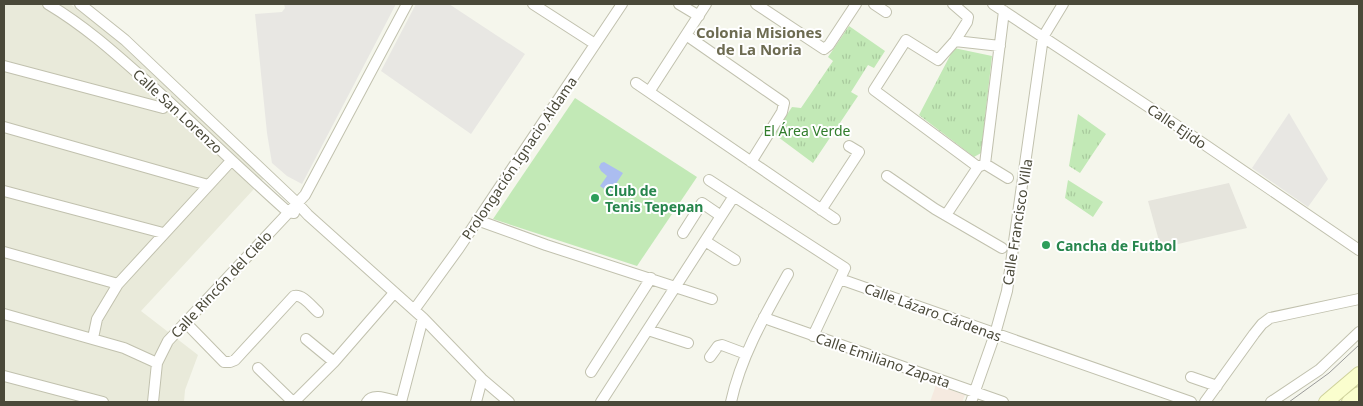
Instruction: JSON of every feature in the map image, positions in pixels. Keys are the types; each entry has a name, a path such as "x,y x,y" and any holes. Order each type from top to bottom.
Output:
{"main road":[{"path":"1326,402 1359,374"},
{"path":"1349,402 1359,394"}],"street":[{"name":"Calle San Lorenzo","path":"48,4 98,38 288,212"},
{"name":"Calle San Lorenzo","path":"80,4 125,40 308,215 423,318 482,378 509,402"},
{"name":"Calle Rincón del Cielo","path":"153,402 157,364 168,341 305,194 407,4"},
{"path":"533,4 594,44"},
{"name":"Prolongación Ignacio Aldama","path":"414,310 459,248 622,4"},
{"path":"679,4 699,16"},
{"path":"649,92 706,4"},
{"path":"756,4 824,49 829,46 856,4"},
{"path":"874,4 886,12"},
{"path":"953,4 968,16 967,22 938,60 906,40 874,90 981,165 1008,178"},
{"name":"Calle Ejido","path":"993,4 1359,250"},
{"path":"1043,37 1063,4"},
{"path":"946,215 981,165 1004,11"},
{"path":"686,35 784,103 782,112 751,162"},
{"name":"Calle Francisco Villa","path":"973,397 995,334 1008,281 1043,37"},
{"path":"954,41 1000,46"},
{"path":"4,66 163,108"},
{"path":"636,83 836,219"},
{"path":"4,127 208,185"},
{"path":"821,210 863,155 849,146"},
{"path":"93,338 97,319 118,284 231,161"},
{"path":"887,176 946,215 1002,248"},
{"path":"709,180 845,268 812,336"},
{"path":"4,191 163,233"},
{"path":"601,402 734,196"},
{"path":"683,233 702,203 721,216"},
{"path":"288,212 308,215"},
{"path":"477,220 546,245 712,298"},
{"path":"705,241 735,260"},
{"path":"4,252 118,284"},
{"path":"731,402 746,354 788,274"},
{"path":"591,372 651,278"},
{"name":"Calle Lázaro Cárdenas","path":"840,279 1191,402"},
{"path":"258,368 294,402 334,362 394,293"},
{"path":"185,322 224,362 230,362 235,360 294,296 298,295 318,312"},
{"path":"1205,402 1254,334 1270,318 1359,299"},
{"path":"4,314 124,348 157,364"},
{"name":"Calle Emiliano Zapata","path":"764,317 973,397 1002,402"},
{"path":"367,402 374,396 401,402 423,318"},
{"path":"648,330 688,343"},
{"path":"1271,402 1319,370 1359,332"},
{"path":"306,339 334,362"},
{"path":"710,357 718,346 722,345 746,354"},
{"path":"4,376 103,402"},
{"path":"1191,377 1217,386"},
{"path":"476,402 482,378"}],"shaded area":[{"path":"4,4 70,4 115,38 267,175 141,311 198,355 185,390 184,402 4,402"},
{"path":"284,4 396,4 302,184 287,176 272,163 267,133 255,14 282,12 285,8"},
{"path":"416,4 449,4 525,54 471,134 381,71"},
{"path":"1289,113 1328,179 1308,207 1252,168"},
{"path":"1229,183 1247,228 1161,248 1148,201"},
{"path":"936,385 965,395 962,402 930,402"}],"green space":[{"name":"El Área Verde","path":"849,26 885,51 874,68 868,65 851,92 858,96 813,163 774,134 792,107 801,108 833,61 828,57"},
{"path":"954,48 992,56 981,153 974,157 919,115"},
{"name":"Club de Tenis Tepepan","path":"575,98 697,177 637,266 493,219"},
{"path":"1078,114 1106,134 1080,173 1069,166"},
{"path":"1068,180 1103,202 1093,217 1065,198"}],"water":[{"path":"604,162 623,173 610,193 600,186 607,176 599,167"}],"tram line":[{"path":"1289,402 1329,373 1359,345"}],"place":[{"name":"Club de Tenis Tepepan","path":"595,198"},
{"name":"Cancha de Futbol","path":"1046,245"}],"district":[{"name":"Colonia Misiones de La Noria","path":"759,40"}]}
